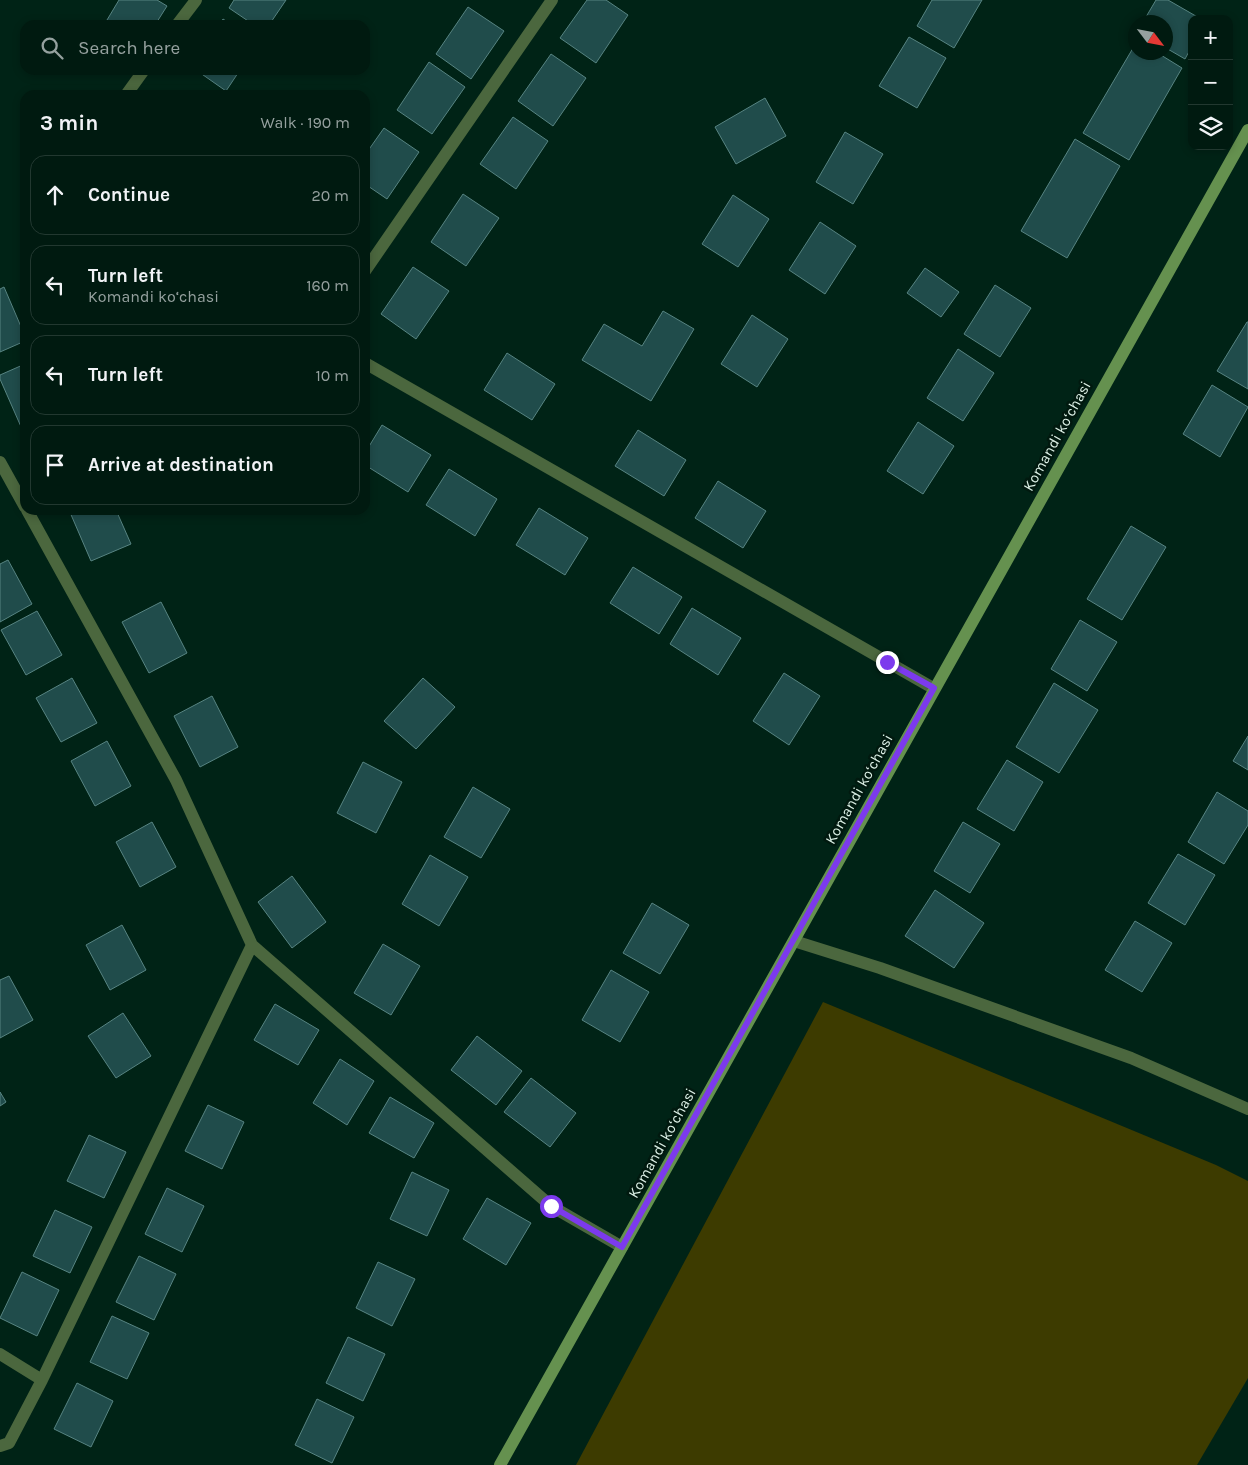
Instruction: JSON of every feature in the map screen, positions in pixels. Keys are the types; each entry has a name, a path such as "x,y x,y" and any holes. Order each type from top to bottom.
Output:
{"main road":[{"name":"Komandi ko‘chasi","path":"500,1465 1248,130"}],"street":[{"path":"181,20 196,0"},
{"path":"370,264 552,0"},
{"path":"130,90 140,75"},
{"path":"370,366 934,688"},
{"path":"0,462 20,498"},
{"path":"29,515 176,780 252,945 551,1206 622,1247"},
{"path":"794,941 880,968 1131,1058 1248,1109"},
{"path":"0,1446 9,1444 42,1380 252,945"},
{"path":"0,1354 42,1380"}],"shaded area":[{"path":"823,1002 1216,1165 1248,1181 1248,1378 1197,1465 576,1465"}],"building":[{"path":"119,0 157,0 167,6 158,20 107,20"},
{"path":"234,0 286,0 272,20 247,20 229,8"},
{"path":"587,0 606,0 628,15 596,63 560,38"},
{"path":"932,0 982,0 954,48 917,26"},
{"path":"1156,0 1168,0 1194,15 1188,15 1188,53 1185,59 1173,52 1173,15 1147,15"},
{"path":"468,7 504,31 471,79 436,54"},
{"path":"909,37 946,58 917,108 879,86"},
{"path":"551,54 586,78 553,126 518,101"},
{"path":"1128,57 1128,60 1169,60 1182,68 1129,160 1083,133"},
{"path":"429,62 465,87 432,134 397,110"},
{"path":"203,75 237,75 227,90"},
{"path":"765,98 786,136 736,164 715,127"},
{"path":"513,117 548,141 516,189 480,164"},
{"path":"384,128 419,152 387,199 370,187 370,148"},
{"path":"845,132 883,154 853,204 816,182"},
{"path":"1075,139 1120,166 1067,258 1021,231"},
{"path":"463,194 499,218 466,266 431,242"},
{"path":"733,195 769,219 738,267 702,244"},
{"path":"820,222 856,246 825,294 789,270"},
{"path":"413,267 449,291 416,339 381,314"},
{"path":"925,268 959,292 941,317 907,293"},
{"path":"995,285 1031,308 1000,357 964,334"},
{"path":"4,287 20,324 20,343 0,352 0,289"},
{"path":"663,311 694,329 651,401 582,360 604,324 642,346"},
{"path":"752,315 788,339 757,387 721,364"},
{"path":"1248,322 1248,389 1217,371"},
{"path":"958,349 994,373 963,421 927,398"},
{"path":"507,353 555,384 532,420 484,390"},
{"path":"20,366 20,424 0,379 0,375"},
{"path":"1212,385 1248,407 1220,457 1183,434"},
{"path":"918,422 954,446 923,494 887,471"},
{"path":"382,425 431,455 408,492 370,468 370,445"},
{"path":"638,430 686,460 664,496 615,466"},
{"path":"449,469 497,499 475,536 426,505"},
{"path":"718,481 766,511 743,548 695,518"},
{"path":"539,508 588,538 565,575 516,545"},
{"path":"71,515 118,515 131,544 91,561"},
{"path":"1131,526 1166,547 1122,620 1087,599"},
{"path":"8,560 32,604 0,622 0,564"},
{"path":"633,567 682,597 659,634 610,603"},
{"path":"161,602 187,653 149,673 122,622"},
{"path":"692,608 741,638 718,675 670,644"},
{"path":"37,611 62,655 26,675 1,630"},
{"path":"1080,620 1117,642 1087,691 1051,669"},
{"path":"784,673 820,696 789,745 753,721"},
{"path":"72,678 97,723 61,742 36,698"},
{"path":"423,678 455,707 416,749 384,721"},
{"path":"1054,683 1098,710 1059,773 1016,747"},
{"path":"212,696 238,747 200,767 174,716"},
{"path":"1248,736 1248,770 1233,761"},
{"path":"107,741 131,786 95,806 71,761"},
{"path":"1007,760 1043,782 1014,831 977,809"},
{"path":"363,762 402,782 376,833 337,813"},
{"path":"473,787 510,809 481,858 444,837"},
{"path":"1217,792 1248,811 1248,825 1224,864 1188,842"},
{"path":"152,822 176,867 140,887 116,842"},
{"path":"963,822 1000,844 970,893 934,871"},
{"path":"1178,854 1215,875 1185,925 1148,903"},
{"path":"430,855 468,877 439,926 402,904"},
{"path":"292,876 326,922 292,948 258,902"},
{"path":"935,890 984,923 954,968 905,936"},
{"path":"652,903 689,925 660,974 623,953"},
{"path":"1135,921 1172,943 1142,992 1105,970"},
{"path":"122,925 146,970 110,990 86,945"},
{"path":"383,944 420,966 391,1015 354,993"},
{"path":"611,970 649,992 620,1042 582,1020"},
{"path":"9,976 33,1020 0,1038 0,980"},
{"path":"275,1004 319,1030 298,1065 254,1040"},
{"path":"123,1013 151,1056 116,1078 88,1036"},
{"path":"477,1036 522,1071 496,1105 451,1070"},
{"path":"340,1059 374,1081 347,1125 313,1103"},
{"path":"531,1078 576,1113 550,1147 504,1112"},
{"path":"0,1092 6,1102 0,1106"},
{"path":"390,1097 434,1123 414,1158 369,1133"},
{"path":"208,1105 244,1122 222,1169 185,1151"},
{"path":"89,1135 126,1152 104,1198 67,1181"},
{"path":"412,1172 449,1190 427,1236 390,1219"},
{"path":"167,1188 204,1206 182,1252 145,1234"},
{"path":"487,1198 531,1223 506,1265 463,1239"},
{"path":"55,1210 92,1227 70,1273 33,1256"},
{"path":"139,1256 176,1274 154,1320 116,1302"},
{"path":"378,1262 415,1279 392,1326 356,1308"},
{"path":"22,1272 59,1290 37,1336 0,1318"},
{"path":"112,1316 149,1333 127,1379 90,1362"},
{"path":"348,1337 385,1354 363,1401 326,1383"},
{"path":"77,1383 113,1401 91,1447 54,1429"},
{"path":"317,1399 354,1417 332,1463 295,1445"}],"route":[{"path":"551,1206 622,1247 934,688 887,662"}]}
